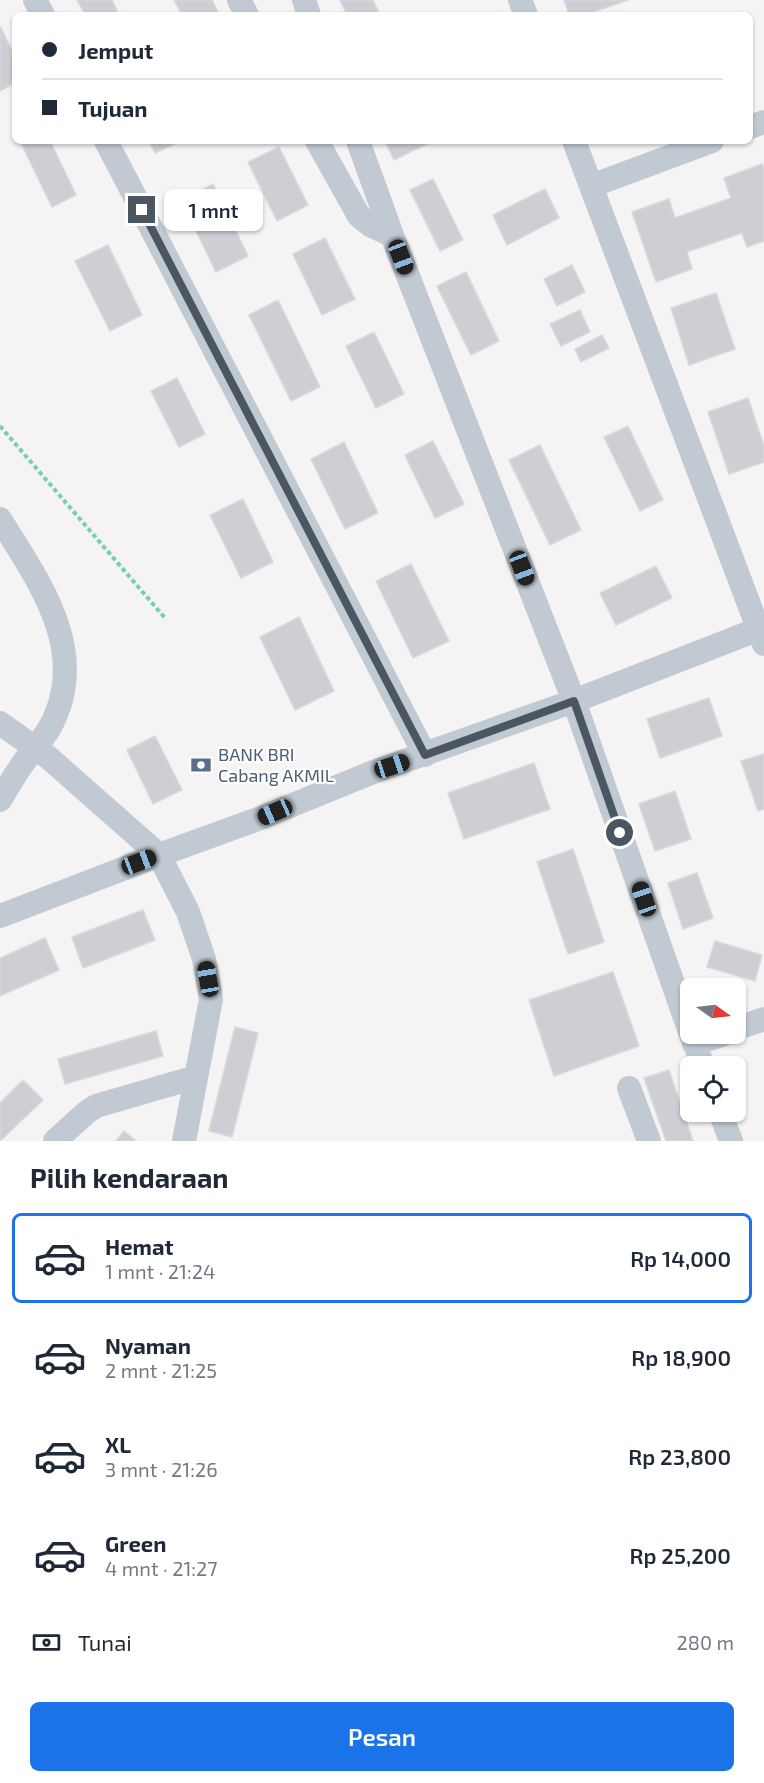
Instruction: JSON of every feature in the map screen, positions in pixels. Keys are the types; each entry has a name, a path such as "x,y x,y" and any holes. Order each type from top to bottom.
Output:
{"street":[{"path":"108,144 425,755"},
{"path":"319,144 359,216 370,225 392,235"},
{"path":"359,144 392,235 574,701 680,1004"},
{"path":"0,916 258,819 376,771 762,634 575,144"},
{"path":"591,186 704,144"},
{"path":"0,519 46,593 63,643 65,673 60,701 49,728 23,763 0,800"},
{"path":"0,723 35,748 159,855 188,912 204,959 211,999 184,1141"},
{"path":"746,1025 764,1019"},
{"path":"55,1141 96,1106 196,1077"},
{"path":"629,1088 649,1141"},
{"path":"724,1122 731,1141"}],"path":[{"path":"0,426 165,618"}],"building":[{"path":"77,0 112,0 118,12 83,12"},
{"path":"174,0 212,0 218,12 180,12"},
{"path":"340,0 373,0 379,12 346,12"},
{"path":"564,0 628,0 594,12 568,12"},
{"path":"0,26 12,51 12,85 0,91"},
{"path":"21,144 51,144 76,195 52,207"},
{"path":"150,144 174,144 155,153"},
{"path":"386,144 427,144 394,160"},
{"path":"279,147 308,205 277,221 248,162"},
{"path":"762,164 764,169 764,241 747,247 742,233 687,252 692,269 656,282 632,212 669,199 675,218 731,198 724,178"},
{"path":"433,179 463,240 440,251 410,190"},
{"path":"213,184 248,256 216,272 181,200"},
{"path":"545,189 559,218 507,245 493,215"},
{"path":"325,238 355,299 322,315 293,254"},
{"path":"108,245 142,315 110,331 75,261"},
{"path":"572,265 585,292 557,306 544,279"},
{"path":"466,272 499,341 471,355 437,286"},
{"path":"716,293 735,349 689,365 671,308"},
{"path":"278,300 320,387 291,401 249,315"},
{"path":"580,310 590,332 561,346 550,324"},
{"path":"374,332 404,394 376,408 346,346"},
{"path":"602,335 609,348 581,362 575,349"},
{"path":"177,378 205,434 179,447 151,391"},
{"path":"748,398 764,446 764,462 729,474 708,412"},
{"path":"628,426 663,500 640,511 604,437"},
{"path":"433,441 464,504 435,518 405,455"},
{"path":"344,442 378,513 345,529 311,459"},
{"path":"540,445 581,530 550,545 509,460"},
{"path":"243,499 273,562 241,578 210,515"},
{"path":"411,564 449,641 413,658 376,581"},
{"path":"656,566 672,598 616,625 600,593"},
{"path":"299,617 334,691 295,710 260,637"},
{"path":"709,698 722,736 660,758 647,719"},
{"path":"155,736 182,790 153,804 127,750"},
{"path":"764,754 764,809 758,811 741,761"},
{"path":"534,763 550,809 464,839 448,793"},
{"path":"675,791 691,839 655,851 639,804"},
{"path":"573,849 604,942 568,954 537,862"},
{"path":"697,873 713,918 683,929 668,883"},
{"path":"143,910 155,940 83,968 72,937"},
{"path":"45,938 59,970 0,996 0,958"},
{"path":"715,941 762,955 755,981 707,967"},
{"path":"613,972 639,1046 554,1076 529,1000"},
{"path":"235,1027 258,1033 232,1137 209,1131"},
{"path":"156,1031 163,1056 65,1084 58,1059"},
{"path":"669,1070 680,1103 680,1122 687,1122 693,1141 666,1141 644,1078"},
{"path":"23,1080 43,1100 0,1141 0,1103"},
{"path":"124,1131 136,1141 116,1141"}],"place":[{"name":"BANK BRI Cabang AKMIL","path":"201,765"}],"route":[{"path":"142,210 425,755 574,701 620,833"}]}
